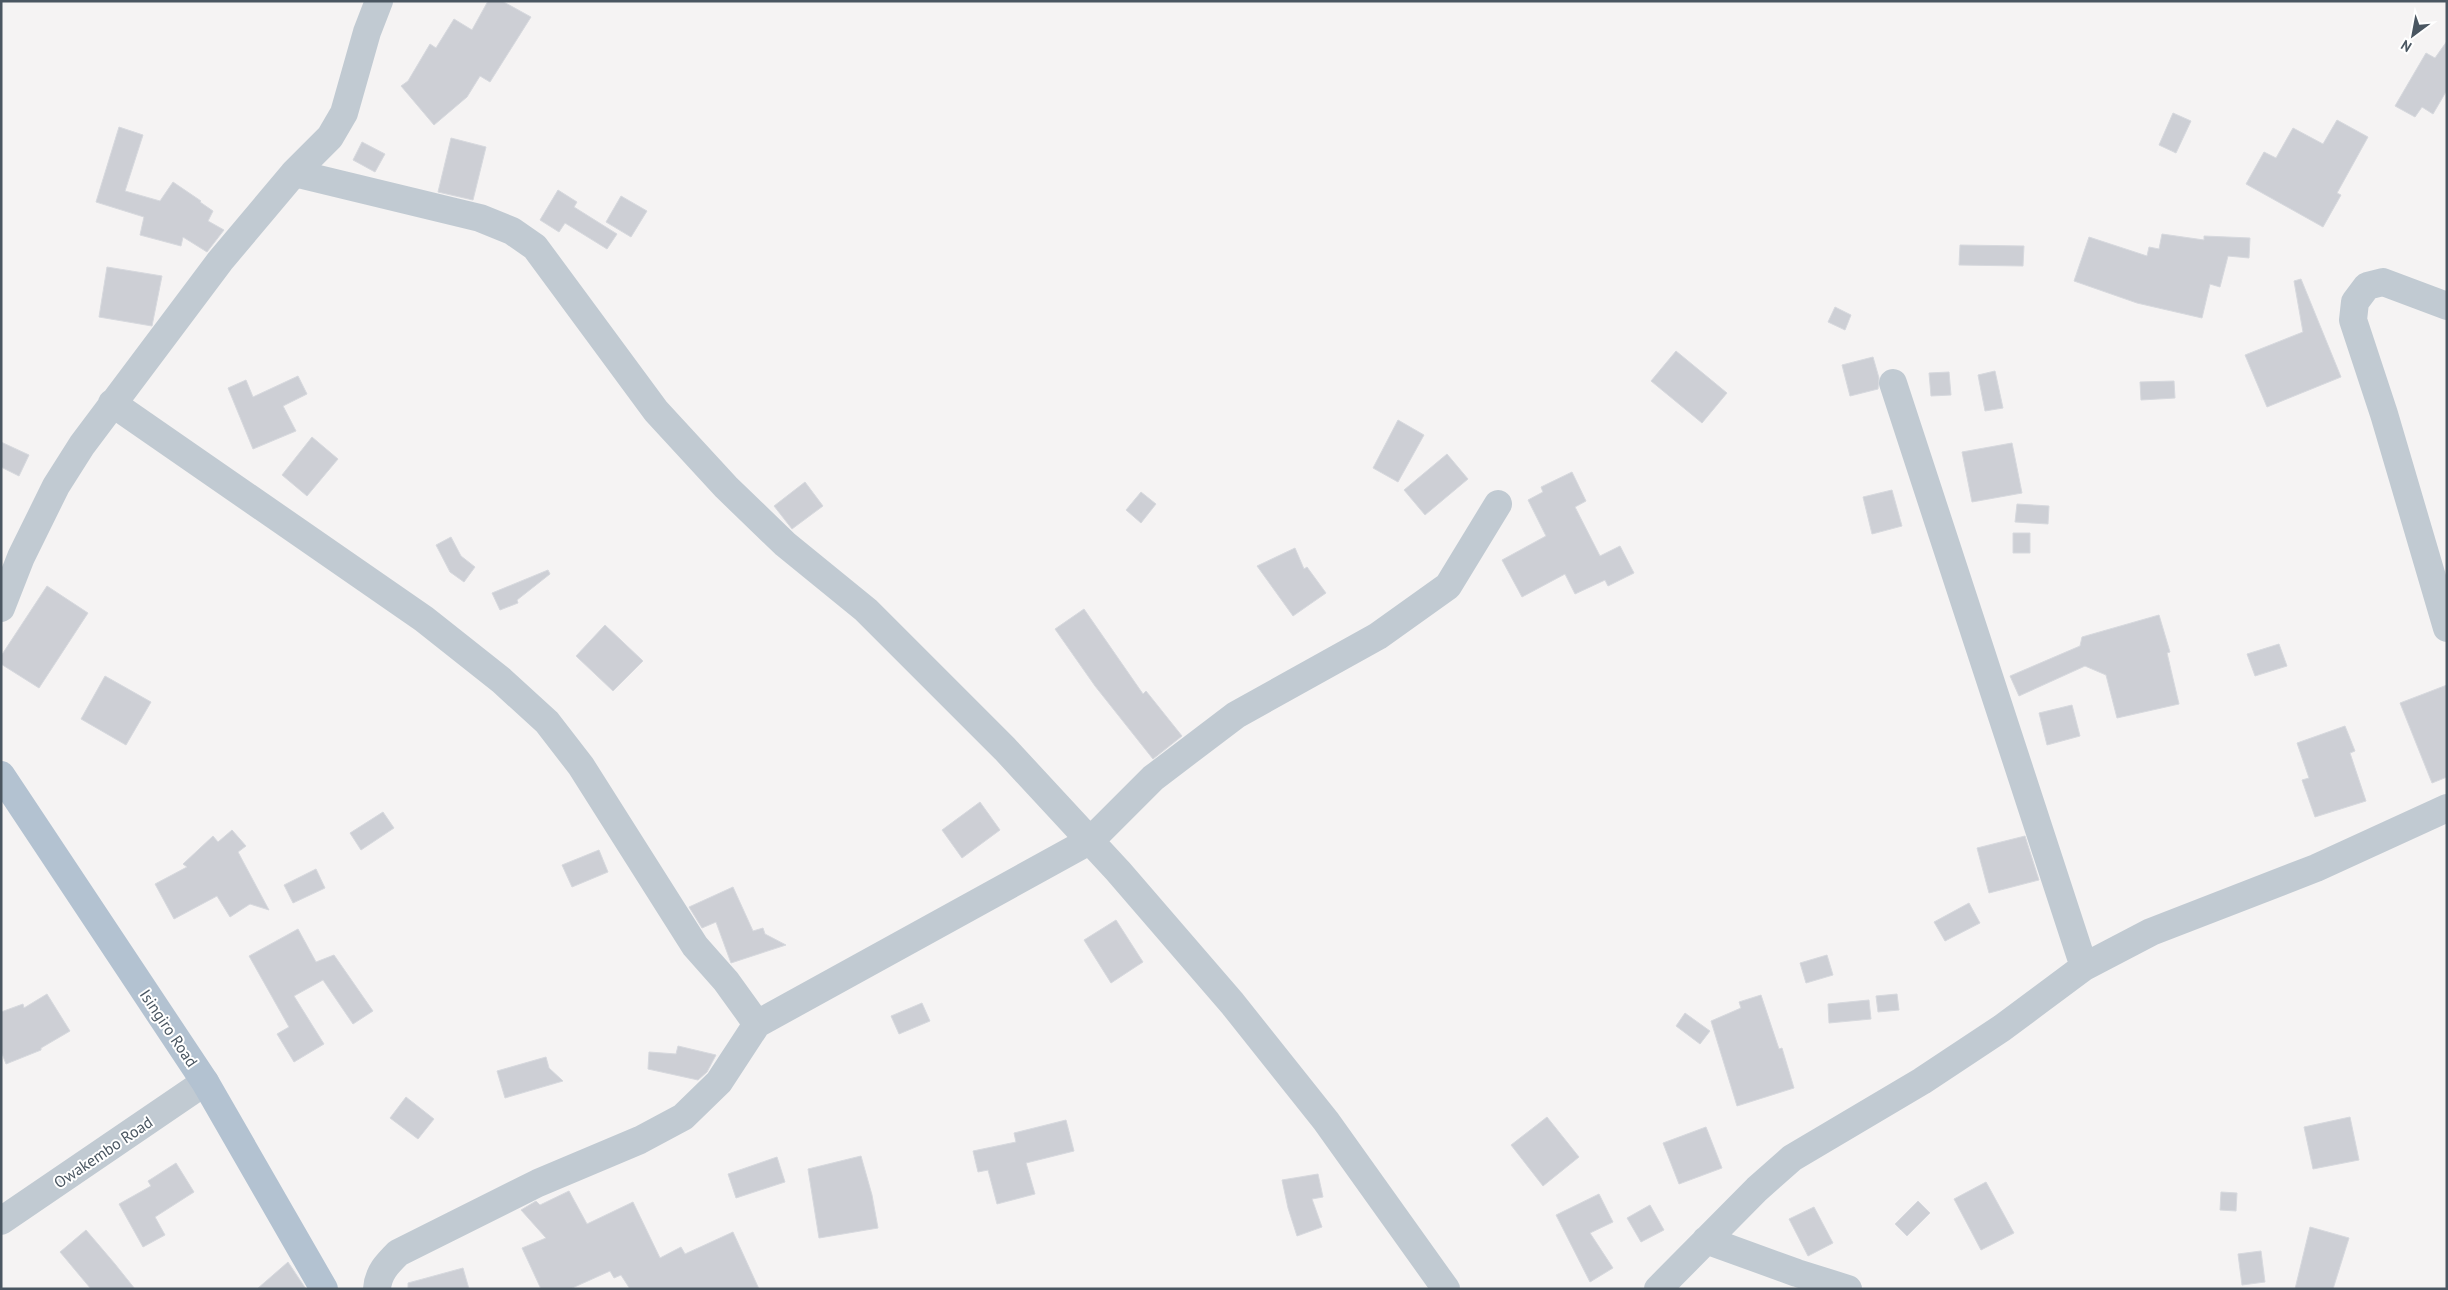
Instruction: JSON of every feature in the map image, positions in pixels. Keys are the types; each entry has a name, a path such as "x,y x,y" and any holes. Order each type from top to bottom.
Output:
{"main road":[{"name":"Isingiro Road","path":"1,775 205,1082 324,1289"}],"street":[{"path":"1,608 20,556 56,486 112,403 220,261 294,173 330,137 344,113 379,1"},
{"path":"294,173 480,218 512,231 535,247 656,411 726,487 785,544 866,610 1006,749 1091,840 1232,1002 1308,1099 1446,1289"},
{"path":"2447,306 2383,282 2367,286 2355,302 2353,320 2382,406 2447,628"},
{"path":"1894,383 2084,967"},
{"path":"112,403 424,620 501,680 546,722 581,766 695,946 726,982 757,1024"},
{"path":"377,1289 378,1278 386,1264 398,1253 538,1183 640,1140 683,1117 719,1082 757,1024 1091,840 1153,778 1236,715 1378,636 1448,586 1498,504"},
{"path":"1658,1289 1757,1189 1792,1158 1922,1081 2002,1028 2084,967 2151,932 2316,868 2447,808"},
{"name":"Owakembo Road","path":"1,1221 205,1082"},
{"path":"1706,1240 1797,1273 1848,1289"}],"building":[{"path":"488,1 502,1 531,17 490,82 480,76 467,97 434,125 401,86 408,81 430,44 436,48 454,19 472,30"},
{"path":"2447,41 2447,90 2433,114 2422,107 2415,117 2395,106 2426,53 2435,58"},
{"path":"2173,113 2191,121 2176,153 2159,145"},
{"path":"2337,120 2368,137 2337,193 2341,195 2323,227 2246,184 2264,152 2276,158 2293,128 2323,144"},
{"path":"119,127 143,135 125,191 160,201 173,182 201,201 213,211 208,221 224,230 207,252 183,237 181,246 140,235 144,217 96,202"},
{"path":"451,138 486,147 473,200 438,192"},
{"path":"362,142 385,154 375,172 353,160"},
{"path":"558,190 577,202 574,207 617,234 607,249 565,223 559,232 540,220"},
{"path":"621,196 647,211 631,237 606,222"},
{"path":"2162,234 2204,240 2204,236 2250,238 2249,258 2228,256 2220,287 2210,284 2202,318 2137,303 2074,281 2089,237 2147,256 2149,247 2159,249"},
{"path":"1960,245 2024,246 2023,266 1959,265"},
{"path":"107,267 162,276 152,326 99,317"},
{"path":"2301,279 2341,377 2267,407 2245,355 2303,332 2294,281"},
{"path":"1835,307 1851,315 1845,330 1828,322"},
{"path":"1676,351 1727,393 1702,423 1651,381"},
{"path":"1873,357 1879,378 1878,389 1850,396 1842,365"},
{"path":"1995,371 2003,408 1985,411 1978,375"},
{"path":"1949,372 1951,395 1931,396 1929,373"},
{"path":"298,376 307,394 283,406 296,431 253,449 228,388 246,380 253,397"},
{"path":"2174,381 2175,398 2141,400 2140,382"},
{"path":"1398,420 1424,435 1398,482 1373,468"},
{"path":"312,437 338,459 307,496 282,475"},
{"path":"1,442 29,455 19,476 1,467"},
{"path":"2012,443 2022,493 1972,502 1962,452"},
{"path":"1447,454 1468,479 1425,515 1404,490"},
{"path":"1572,472 1586,501 1575,507 1600,556 1620,546 1634,573 1608,586 1605,580 1575,594 1565,574 1522,597 1502,560 1546,536 1528,500 1543,492 1541,487"},
{"path":"805,482 823,506 792,529 774,506"},
{"path":"1892,490 1902,526 1872,534 1863,497"},
{"path":"1141,492 1156,504 1141,523 1126,510"},
{"path":"2017,504 2049,506 2048,524 2015,522"},
{"path":"2013,533 2030,533 2030,553 2013,553"},
{"path":"451,537 461,556 475,567 464,582 450,572 436,545"},
{"path":"1295,548 1304,569 1307,567 1326,593 1293,616 1257,566"},
{"path":"548,570 550,574 517,600 518,603 500,610 492,593"},
{"path":"47,586 88,613 39,688 1,664 1,656"},
{"path":"1084,609 1143,694 1146,691 1182,736 1153,759 1095,686 1055,629"},
{"path":"2159,615 2170,652 2167,653 2179,704 2117,718 2106,675 2085,666 2019,696 2010,676 2080,646 2082,637"},
{"path":"605,625 643,661 613,691 576,656"},
{"path":"2279,644 2287,666 2255,676 2247,654"},
{"path":"105,676 151,702 126,745 81,719"},
{"path":"2447,685 2447,777 2432,783 2400,703"},
{"path":"2072,705 2080,736 2047,745 2039,713"},
{"path":"2345,726 2355,751 2350,753 2366,801 2315,817 2302,780 2309,778 2297,743"},
{"path":"980,802 1000,830 962,858 942,830"},
{"path":"383,812 394,828 361,850 350,833"},
{"path":"232,830 246,846 238,852 269,910 250,904 230,917 217,896 174,919 155,884 187,867 183,864 213,836 218,842"},
{"path":"2025,836 2039,880 1989,893 1977,848"},
{"path":"599,850 608,872 572,887 562,865"},
{"path":"316,869 325,888 293,903 284,885"},
{"path":"733,887 753,931 763,928 765,934 786,945 731,963 716,922 702,928 689,907"},
{"path":"1969,903 1980,923 1945,941 1934,922"},
{"path":"1116,920 1143,962 1111,983 1084,940"},
{"path":"298,929 316,962 334,955 373,1011 353,1024 323,980 294,996 324,1044 294,1062 277,1034 289,1027 249,956"},
{"path":"1827,955 1833,975 1806,983 1800,963"},
{"path":"47,994 70,1031 41,1048 41,1050 6,1064 1,1051 1,1012 23,1004 24,1008"},
{"path":"1897,994 1899,1010 1878,1012 1876,996"},
{"path":"1761,995 1779,1049 1782,1048 1794,1088 1737,1106 1711,1021 1741,1008 1739,1002"},
{"path":"1869,1000 1871,1019 1829,1023 1828,1004"},
{"path":"922,1003 930,1021 899,1034 891,1016"},
{"path":"1685,1013 1710,1031 1700,1044 1676,1026"},
{"path":"678,1046 716,1055 707,1072 698,1080 648,1069 649,1052 676,1054"},
{"path":"546,1057 549,1068 563,1081 505,1098 497,1071"},
{"path":"406,1097 434,1119 418,1139 390,1118"},
{"path":"1547,1117 1579,1157 1543,1186 1511,1145"},
{"path":"2350,1117 2359,1160 2313,1169 2304,1127"},
{"path":"1066,1120 1074,1151 1026,1163 1035,1194 997,1204 988,1170 978,1172 973,1151 1016,1142 1014,1133"},
{"path":"1706,1127 1722,1168 1679,1184 1663,1143"},
{"path":"861,1156 872,1195 878,1228 819,1238 808,1169"},
{"path":"777,1157 785,1182 736,1198 728,1174"},
{"path":"176,1163 194,1192 155,1217 165,1235 143,1247 119,1204 151,1186 148,1181"},
{"path":"1318,1174 1323,1197 1312,1199 1322,1227 1297,1236 1282,1180"},
{"path":"1986,1182 2014,1233 1981,1250 1954,1199"},
{"path":"569,1191 587,1224 633,1202 660,1258 681,1247 685,1254 733,1232 759,1289 630,1289 621,1275 614,1278 610,1271 570,1289 541,1289 522,1248 546,1238 521,1210 536,1201 540,1205"},
{"path":"2221,1192 2237,1193 2236,1211 2220,1210"},
{"path":"1599,1194 1613,1222 1590,1233 1613,1268 1590,1282 1556,1215"},
{"path":"1918,1201 1930,1213 1907,1236 1895,1224"},
{"path":"1650,1205 1664,1230 1641,1242 1627,1218"},
{"path":"1814,1207 1833,1243 1808,1256 1789,1219"},
{"path":"2310,1227 2349,1238 2333,1289 2295,1289"},
{"path":"86,1230 135,1289 91,1289 60,1252"},
{"path":"2261,1251 2265,1282 2242,1285 2238,1254"},
{"path":"288,1262 306,1289 257,1289"},
{"path":"463,1268 469,1289 408,1289 408,1283"}]}
